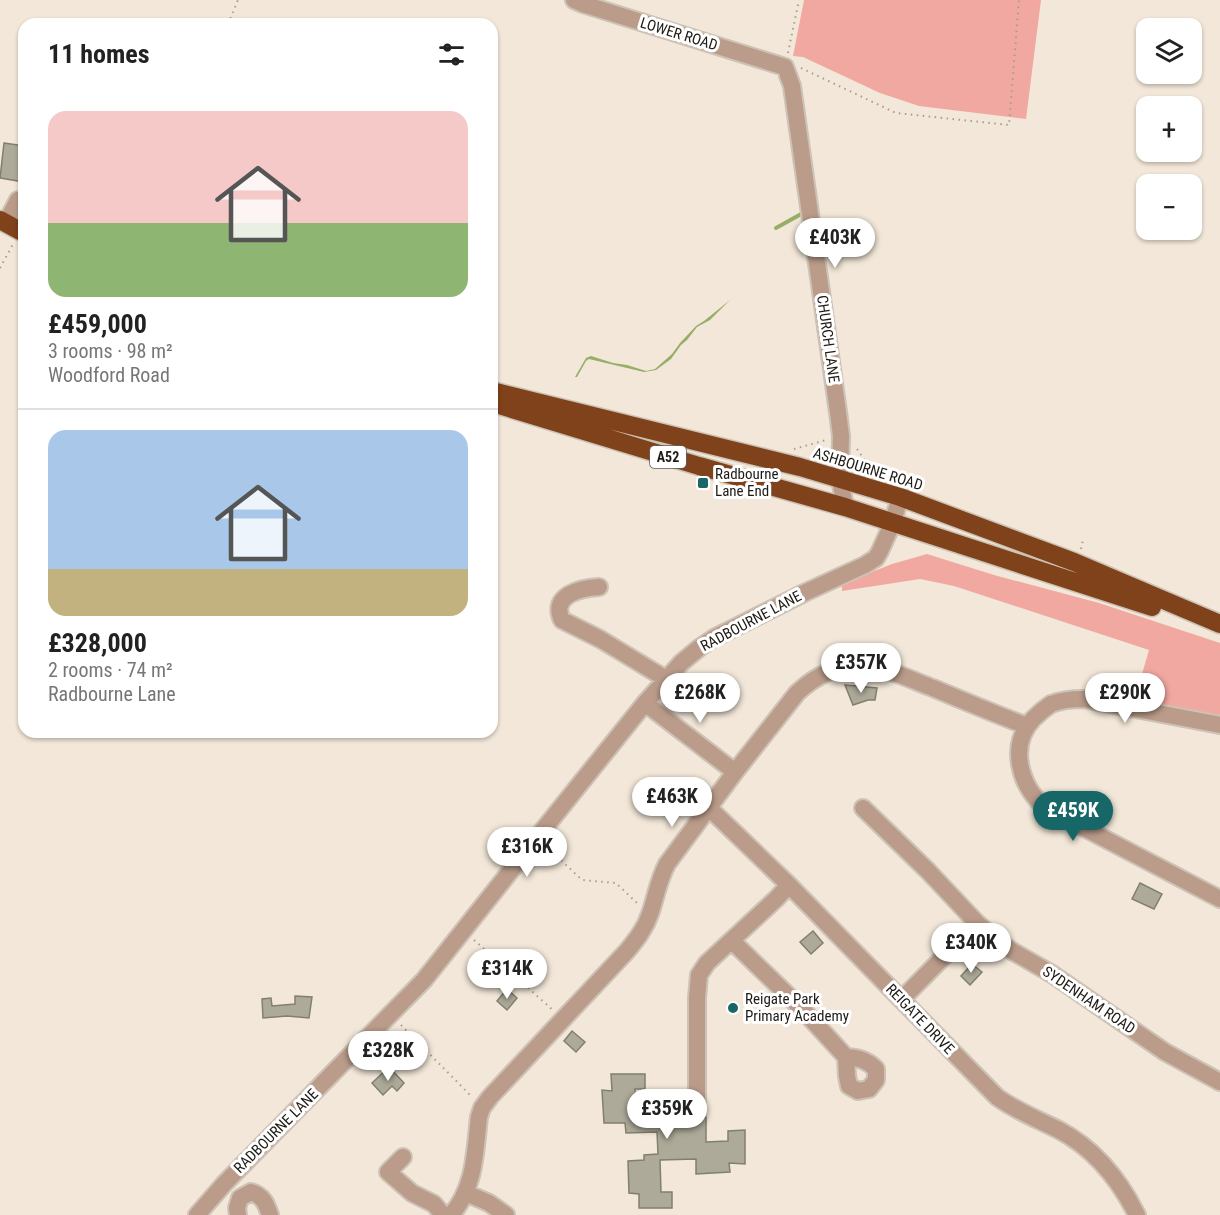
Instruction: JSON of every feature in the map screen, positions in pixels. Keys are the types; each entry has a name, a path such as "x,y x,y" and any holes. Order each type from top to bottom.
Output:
{"highway":[{"name":"ASHBOURNE ROAD","path":"498,392 781,462 900,497 1074,562 1220,626"},
{"name":"ASHBOURNE ROAD","path":"498,405 699,466 845,507 1142,604 1220,626"}],"street":[{"name":"LOWER ROAD","path":"574,0 785,66"},
{"name":"CHURCH LANE","path":"785,66 792,86 838,412 841,436 840,479 845,507"},
{"path":"13,227 18,200"},
{"name":"RADBOURNE LANE","path":"197,1215 224,1184 424,980 645,703 689,655 714,638 876,558 893,522 900,497"},
{"path":"599,587 568,595 559,610 562,620 600,639 666,679"},
{"path":"451,1215 466,1193 471,1179 482,1108 642,932 667,864 735,772 797,693 808,683 838,668 875,667 1027,726"},
{"path":"1220,725 1084,699 1067,700 1052,704 1027,726 1021,742 1019,762 1027,787 1044,807 1220,899"},
{"path":"645,703 735,772"},
{"name":"REIGATE DRIVE","path":"709,808 789,885 997,1097 1088,1149 1113,1174 1137,1215"},
{"name":"SYDENHAM ROAD","path":"863,808 994,938 1052,974 1165,1052 1220,1082"},
{"path":"697,1102 699,975 707,963 789,885"},
{"path":"902,999 977,923"},
{"path":"732,941 801,1008 846,1057"},
{"path":"403,1157 388,1173 412,1193 434,1204 443,1215"},
{"path":"238,1215 237,1208 240,1198 251,1192 264,1200 270,1215"},
{"path":"466,1193 489,1203 506,1215"}],"path":[{"path":"230,18 238,0"},
{"path":"799,0 785,66 801,67 896,112 1009,125 1019,0"},
{"path":"0,268 13,227"},
{"path":"537,838 582,880 616,883 650,915"},
{"path":"464,930 563,1019"},
{"path":"391,1015 482,1108"}],"shaded area":[{"path":"804,0 1041,0 1026,119 919,106 880,93 803,57 793,56"},
{"path":"730,300 710,320 697,327 671,359 656,370 644,372 589,359 575,377 586,358 591,356 646,371 655,369 672,354 696,326"},
{"path":"927,554 994,575 1099,603 1220,643 1220,719 1134,702 1149,650 954,586 920,579 842,591 842,584 892,564"}],"building":[{"path":"4,143 18,145 18,181 0,178"},
{"path":"845,685 877,688 875,700 853,705"},
{"path":"1140,883 1162,894 1154,909 1132,899"},
{"path":"813,931 823,943 811,954 800,942"},
{"path":"972,964 982,972 970,985 961,976"},
{"path":"507,989 517,998 507,1010 497,1001"},
{"path":"295,996 312,997 309,1018 287,1016 263,1018 262,999 271,998 272,1006 295,1004"},
{"path":"572,1031 585,1042 576,1052 564,1041"},
{"path":"389,1067 404,1083 397,1091 392,1086 383,1095 372,1083"},
{"path":"611,1074 645,1074 645,1089 635,1089 635,1110 689,1109 698,1112 704,1110 706,1142 728,1141 728,1131 745,1130 745,1164 729,1163 730,1172 696,1174 696,1159 660,1160 661,1192 672,1192 672,1208 639,1208 639,1194 629,1193 628,1161 644,1160 644,1155 658,1154 657,1132 626,1133 625,1123 604,1123 602,1090 612,1091"}],"waterway":[{"path":"776,228 803,213"}],"place":[{"name":"Radbourne Lane End","path":"703,483"},
{"name":"Reigate Park Primary Academy","path":"733,1008"}]}
